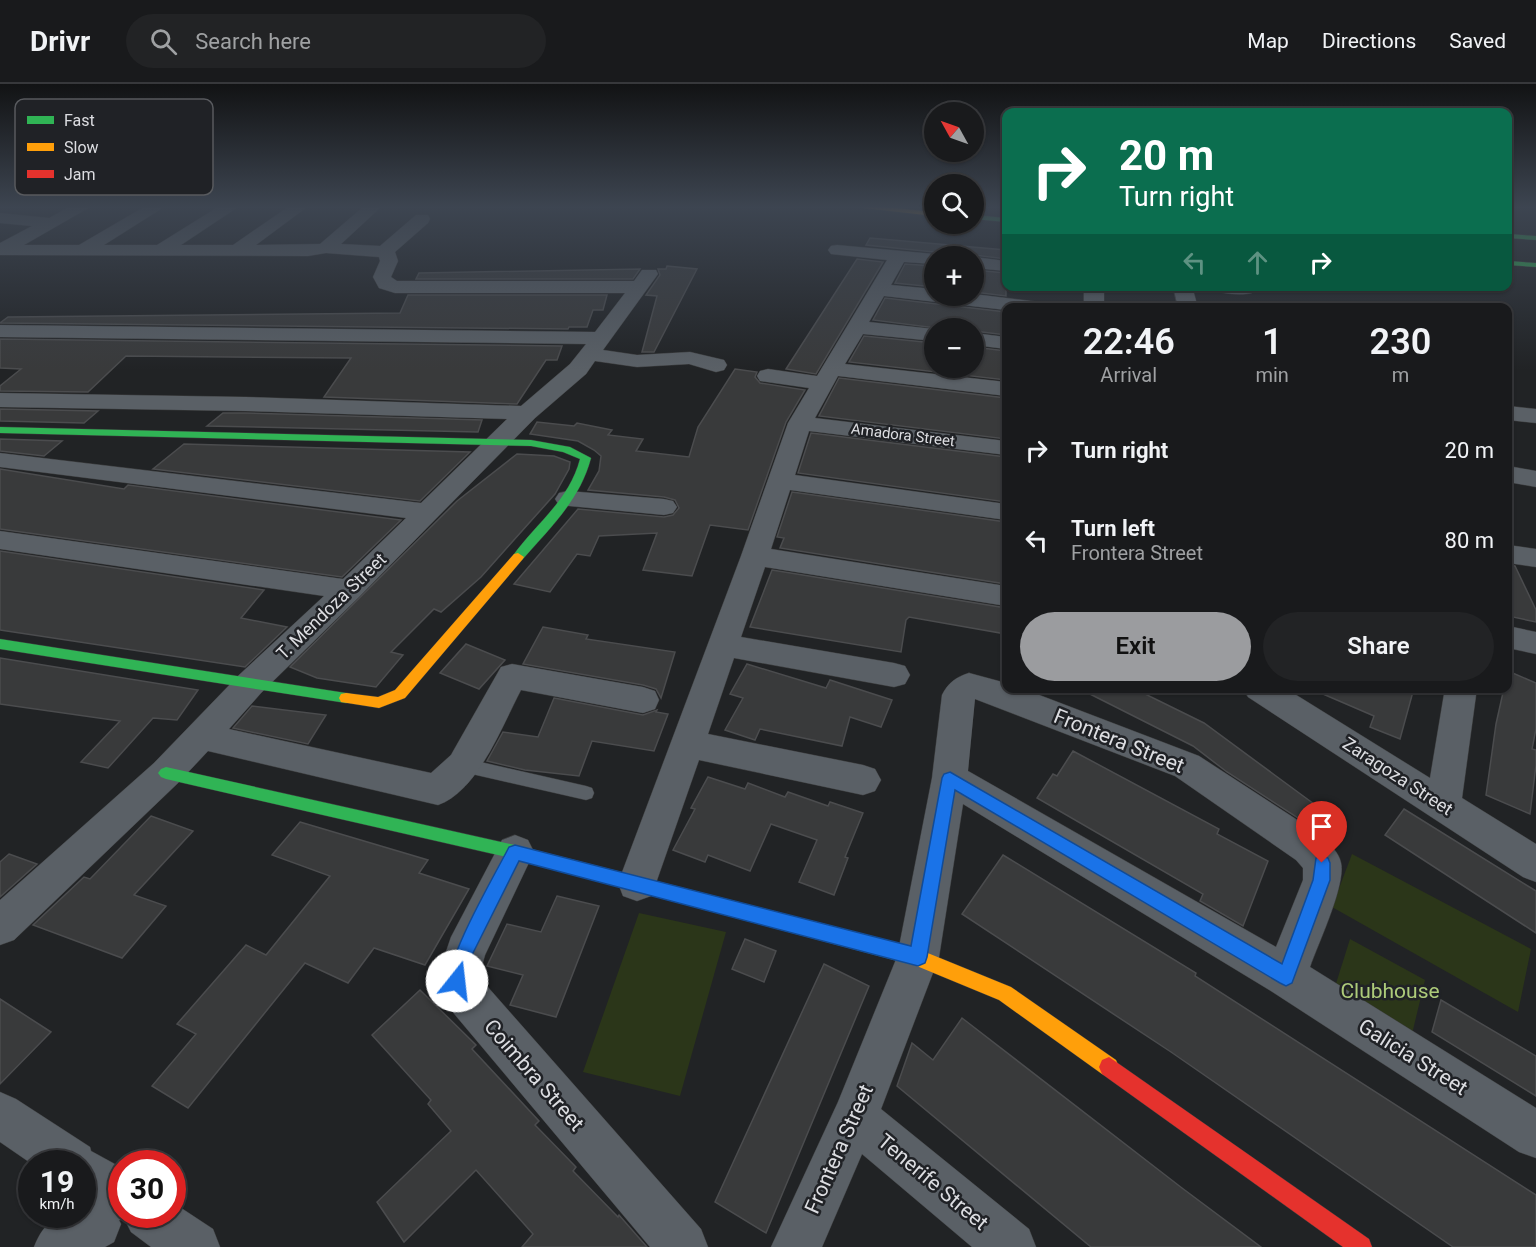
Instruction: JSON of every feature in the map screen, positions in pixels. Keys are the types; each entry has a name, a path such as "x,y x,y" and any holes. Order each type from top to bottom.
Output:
{"main road":[{"path":"1512,263 1536,265"},
{"path":"0,430 497,442 555,446 574,450 586,458 584,470 568,499 400,694 379,703 0,644"},
{"path":"166,773 515,852 918,957 1005,993 1361,1247"}],"street":[{"name":"T. Mendoza Street","path":"0,926 166,773 250,684 349,590 527,413 578,369 643,281 395,287 386,284 382,277 389,261"},
{"path":"637,883 755,556 800,423 895,261"},
{"path":"984,264 1002,266"},
{"path":"877,289 924,294"},
{"path":"984,301 1002,303"},
{"path":"855,327 924,334"},
{"path":"0,331 596,346 637,361 690,358 716,365"},
{"path":"984,340 1002,342"},
{"path":"768,376 827,376 1002,389"},
{"path":"0,400 245,404 527,413"},
{"path":"1512,413 1536,416"},
{"name":"Amadora Street","path":"800,423 1002,448"},
{"path":"0,460 426,512"},
{"path":"1512,475 1536,479"},
{"path":"779,481 1002,511"},
{"path":"568,499 664,507"},
{"path":"0,540 349,590"},
{"path":"1512,555 1536,558"},
{"path":"755,556 1002,595"},
{"path":"1512,638 1536,643"},
{"path":"723,645 894,675"},
{"path":"200,736 438,790 463,765 512,676 644,700"},
{"name":"Frontera Street","path":"796,1247 855,1117 918,957 950,778 958,695 969,685 988,689 1187,766 1309,848 1322,863 1322,880 1286,976"},
{"name":"Zaragoza Street","path":"1273,693 1536,865"},
{"path":"1443,806 1460,693"},
{"path":"688,744 863,780"},
{"name":"Galicia Street","path":"950,778 1286,976 1536,1135"},
{"name":"Coimbra Street","path":"515,852 465,951 457,981 466,995 683,1247"},
{"path":"0,1115 52,1150"},
{"name":"Tenerife Street","path":"855,1117 1011,1247"},
{"path":"167,1228 195,1247"}],"lane":[{"path":"463,765 586,793"}],"green space":[{"path":"1352,854 1531,949 1518,1012 1332,907"},
{"path":"639,913 726,932 680,1096 583,1072"},
{"name":"Clubhouse","path":"1350,939 1425,980 1412,1034 1334,990"}],"building":[{"path":"856,261 883,262 816,374 786,369"},
{"path":"905,264 924,265 924,286 895,283"},
{"path":"667,266 697,269 654,352 642,352 657,296 646,295 660,275 658,269 666,269"},
{"path":"640,269 633,279 416,279 419,273"},
{"path":"984,271 1002,273 1002,291 1006,291 1006,296 984,293"},
{"path":"408,295 607,295 603,310 593,310 587,327 569,327 568,329 0,323 8,317 400,313"},
{"path":"885,298 924,303 924,306 954,306 1002,312 1002,334 984,332 984,318 924,318 924,326 873,320"},
{"path":"864,336 924,342 924,371 849,362"},
{"path":"0,339 562,346 557,360 546,360 517,404 324,397 351,358 126,356 88,392 0,391 0,386 21,369 0,368"},
{"path":"984,348 1002,350 1002,380 984,377"},
{"path":"735,369 757,372 755,377 760,383 805,390 786,422 748,530 710,525 692,576 643,570 657,533 599,536 590,556 577,554 550,592 514,584 578,509 664,517 673,515 679,508 675,500 664,497 588,490 599,471 601,456 578,441 530,434 537,422 574,426 577,423 612,430 608,435 643,439 636,451 689,457 698,427"},
{"path":"839,378 1002,398 1002,439 819,416"},
{"path":"0,409 98,411 84,423 0,421"},
{"path":"223,413 482,420 478,432 207,426"},
{"path":"811,433 1002,457 1002,501 798,473"},
{"path":"0,439 62,441 44,456 0,451"},
{"path":"184,444 470,452 420,501 153,469"},
{"path":"517,454 554,456 570,462 569,469 555,494 481,577 441,612 434,609 391,652 403,655 376,687 317,678 290,667 457,501"},
{"path":"0,469 124,489 128,485 401,520 342,577 0,529"},
{"path":"792,492 1002,521 1002,583 780,548 784,538 777,537"},
{"path":"0,551 264,590 241,618 287,627 245,667 0,630"},
{"path":"1512,566 1515,566 1536,610 1536,622 1512,617"},
{"path":"772,570 1002,607 1002,633 909,617 906,620 901,652 750,627"},
{"path":"543,627 588,635 586,639 675,652 661,698 656,689 643,685 523,664"},
{"path":"466,644 505,660 479,689 440,673"},
{"path":"0,658 198,690 177,720 153,718 108,768 81,762 120,721 0,704"},
{"path":"747,664 826,688 830,680 892,700 881,727 850,717 842,746 760,729 755,740 725,730 743,698 730,694"},
{"path":"1512,673 1536,683 1536,729 1532,749 1536,750 1536,765 1530,814 1486,795 1503,693 1512,693"},
{"path":"1088,693 1143,693 1204,723 1344,826 1330,841 1323,834 1227,772 1193,746"},
{"path":"1321,693 1413,693 1400,739 1370,727 1374,716"},
{"path":"554,698 643,715 657,710 656,712 668,714 654,751 592,741 579,776 525,770 487,761 503,732 538,737"},
{"path":"252,706 326,715 308,744 233,728"},
{"path":"1073,751 1219,829 1217,834 1268,861 1243,926 1200,901 1203,894 1037,798 1053,774 1057,776"},
{"path":"708,777 745,789 748,783 785,797 788,792 828,806 830,802 863,813 845,857 848,858 834,895 799,882 817,840 771,824 750,871 708,855 705,862 673,850 695,809 691,808"},
{"path":"1404,809 1536,891 1536,933 1385,835"},
{"path":"151,816 193,831 134,895 166,906 122,958 33,925 84,877 90,879"},
{"path":"300,822 428,860 419,873 469,889 425,965 374,948 348,983 305,963 188,1108 152,1086 196,1034 177,1024 246,945 266,955 330,876 272,855"},
{"path":"9,854 37,864 0,897 0,862"},
{"path":"1003,855 1196,973 1195,976 1536,1195 1536,1247 1453,1247 1171,1052 962,914"},
{"path":"557,896 599,906 556,1017 510,1005 523,975 487,966 507,924 541,932"},
{"path":"745,939 776,951 764,982 732,969"},
{"path":"824,964 869,986 766,1233 715,1202"},
{"path":"420,990 476,1045 472,1049 539,1121 535,1125 576,1167 573,1171 618,1217 619,1215 647,1247 522,1247 533,1234 476,1170 404,1242 377,1202 451,1131 428,1104 431,1100 372,1035"},
{"path":"0,999 51,1032 0,1084"},
{"path":"1441,1000 1536,1056 1536,1096 1432,1032"},
{"path":"962,1018 1261,1247 1091,1247 897,1086 912,1043 933,1060"}],"traffic: fast":[{"path":"1512,263 1536,265"},
{"path":"0,430 531,443 566,449 586,458 576,486 568,499 518,557"},
{"path":"0,644 346,698"},
{"path":"166,773 515,852 913,956"}],"traffic: slow":[{"path":"346,698 379,703 400,694 518,557"},
{"path":"913,956 1005,993 1109,1067"}],"traffic: jam":[{"path":"1109,1067 1361,1247"}],"route":[{"path":"457,981 465,951 515,852 918,957 950,778 1286,976 1322,880 1322,863"}]}
